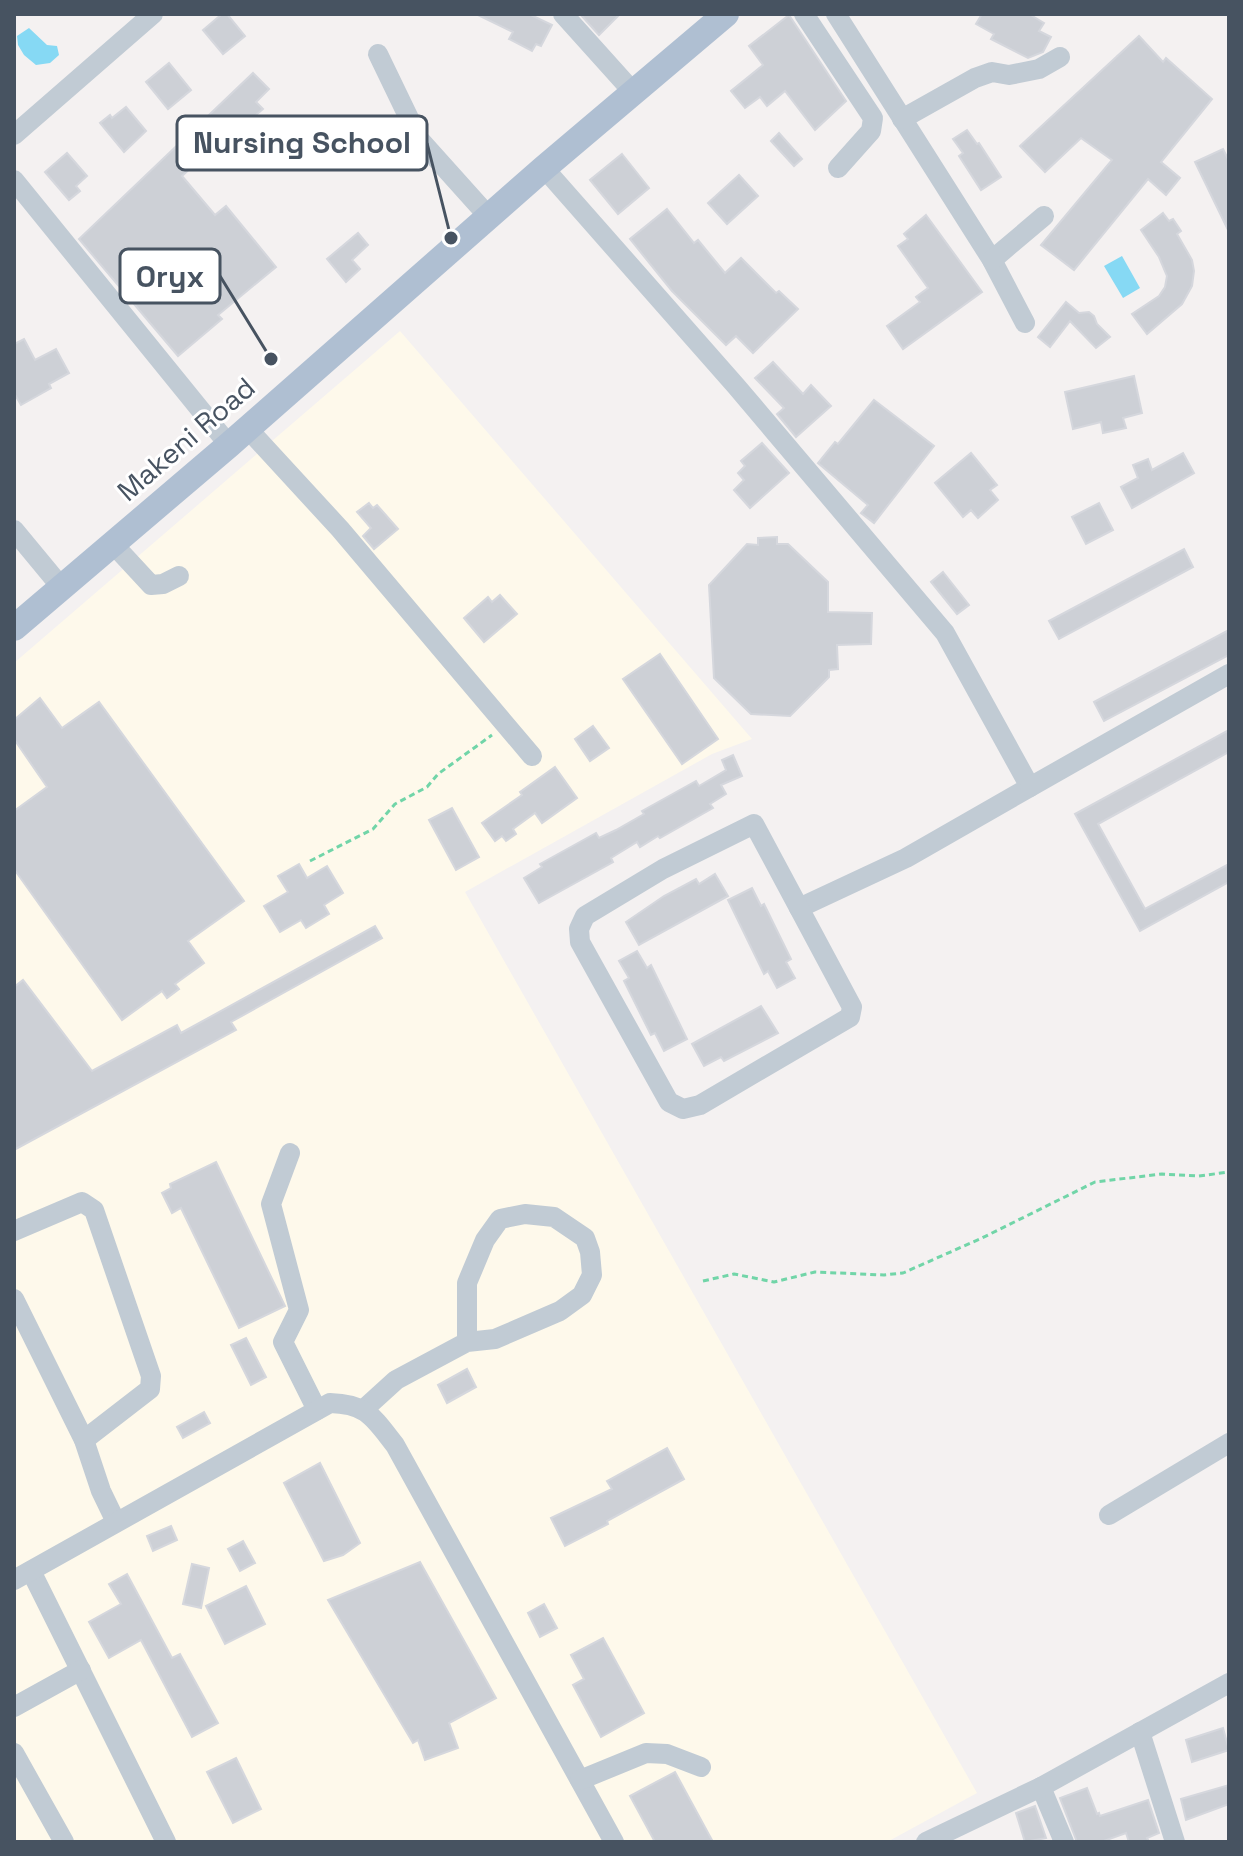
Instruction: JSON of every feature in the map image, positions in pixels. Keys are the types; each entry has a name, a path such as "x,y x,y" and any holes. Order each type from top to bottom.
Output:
{"main road":[{"name":"Makeni Road","path":"14,628 726,14"}],"street":[{"path":"14,135 153,14"},
{"path":"563,14 634,93"},
{"path":"804,14 873,118 871,131 838,168"},
{"path":"836,14 992,260 1025,323"},
{"path":"378,54 419,139 489,217"},
{"path":"902,119 975,78 992,72 1009,75 1039,69 1060,57"},
{"path":"544,168 736,386 945,633 1030,787"},
{"path":"15,184 238,437 340,529 532,756"},
{"path":"992,260 1044,216"},
{"path":"14,530 62,588"},
{"path":"113,544 151,585 163,584 179,576"},
{"path":"799,908 906,858 1229,674"},
{"path":"754,824 799,908 852,1007 850,1017 700,1105 683,1109 669,1102 580,942 579,929 585,916 663,869 754,824"},
{"path":"290,1153 271,1204 299,1310 283,1342 317,1410"},
{"path":"14,1231 82,1202 94,1210 151,1376 150,1389 84,1440"},
{"path":"363,1410 396,1380 467,1342 495,1339 560,1311 582,1295 592,1275 585,1238 554,1217 525,1214 500,1219 485,1240 467,1283 467,1342"},
{"path":"14,1299 84,1440 101,1491 116,1522"},
{"path":"166,1842 81,1670 22,1575 330,1403 351,1404 373,1416 395,1445 614,1842"},
{"path":"1109,1515 1229,1443"},
{"path":"14,1707 81,1670"},
{"path":"926,1842 1041,1787 1090,1757 1229,1683"},
{"path":"1140,1732 1175,1842"},
{"path":"14,1753 64,1842"},
{"path":"580,1780 646,1753 667,1754 701,1767"},
{"path":"1041,1787 1064,1842"}],"path":[{"path":"310,861 373,829 395,804 427,787 438,774 504,725"},
{"path":"703,1281 734,1274 774,1282 815,1272 903,1273 1095,1182 1162,1174 1199,1176 1229,1172"}],"shaded area":[{"path":"400,331 752,739 712,754 465,892 977,1793 887,1842 14,1842 14,663"}],"water":[{"path":"29,28 47,45 57,46 59,55 50,63 36,65 18,45 17,36"},
{"path":"1122,256 1140,288 1123,298 1104,266"}],"building":[{"path":"222,14 227,14 245,36 223,54 203,30"},
{"path":"476,14 529,14 552,25 541,46 536,44 532,51 509,39 513,32"},
{"path":"580,14 620,14 599,35"},
{"path":"982,14 1029,14 1044,23 1039,31 1051,37 1043,52 1028,58 991,39 994,34 976,24"},
{"path":"789,15 846,101 815,130 785,91 767,106 760,97 745,108 731,91 763,65 749,46"},
{"path":"1139,36 1163,62 1166,58 1212,99 1161,162 1180,178 1166,195 1148,179 1074,270 1041,245 1112,160 1081,138 1045,172 1020,146"},
{"path":"169,63 191,90 168,109 146,82"},
{"path":"253,73 269,89 256,102 263,109 248,122 244,118 226,135 228,137 219,146 221,148 210,158 206,154 182,176 215,215 226,206 276,267 218,315 222,319 178,356 79,239"},
{"path":"126,107 146,131 124,152 100,123"},
{"path":"967,130 1001,177 981,190 959,156 963,153 953,139"},
{"path":"779,133 802,159 794,166 771,141"},
{"path":"1223,149 1229,161 1229,232 1195,162"},
{"path":"67,153 87,176 76,186 80,191 69,200 45,172"},
{"path":"622,154 649,188 618,214 590,180"},
{"path":"739,175 758,196 727,224 708,203"},
{"path":"667,209 694,243 698,240 725,273 741,258 776,293 779,291 798,309 753,353 736,336 726,345 672,291 630,239"},
{"path":"1163,213 1169,221 1173,219 1181,231 1177,234 1192,260 1194,271 1192,286 1182,304 1147,334 1132,314 1159,296 1167,276 1141,230"},
{"path":"926,215 982,292 903,349 887,326 920,302 916,297 928,288 898,246 908,239 904,234"},
{"path":"358,233 368,245 352,260 360,269 346,282 327,259"},
{"path":"1066,302 1079,313 1089,312 1110,337 1096,348 1070,321 1050,347 1038,337"},
{"path":"24,339 35,360 56,349 69,373 49,384 51,388 21,405 14,393 14,344"},
{"path":"773,362 803,394 811,385 831,406 796,437 777,414 784,408 755,378"},
{"path":"1134,376 1142,413 1123,418 1126,428 1103,433 1101,422 1073,429 1065,392"},
{"path":"874,400 934,446 874,523 861,513 868,505 818,463"},
{"path":"762,443 789,473 750,508 734,490 744,480 738,473 745,466 741,461"},
{"path":"971,453 997,485 990,490 998,500 978,518 971,510 963,517 935,483"},
{"path":"1183,453 1194,473 1132,508 1121,487 1138,478 1133,465 1148,459 1152,470"},
{"path":"369,503 373,508 377,505 398,529 374,549 363,536 371,528 357,512"},
{"path":"1099,503 1113,530 1086,544 1072,517"},
{"path":"777,537 777,544 788,544 828,582 828,612 872,613 871,644 837,645 838,669 829,670 829,677 790,716 751,714 714,678 709,585 747,544 758,545 758,538"},
{"path":"1184,549 1193,567 1059,639 1049,621"},
{"path":"943,572 969,605 957,614 931,582"},
{"path":"500,595 517,614 484,642 464,618 488,597 492,602"},
{"path":"1229,630 1229,655 1104,721 1094,702"},
{"path":"660,654 718,739 682,764 623,679"},
{"path":"40,698 62,728 99,702 244,901 188,941 204,963 175,984 179,989 167,998 162,991 122,1020 14,869 14,811 47,787 14,739 14,720"},
{"path":"593,726 609,748 590,761 575,739"},
{"path":"1229,730 1229,752 1098,824 1145,909 1229,864 1229,882 1140,931 1075,814"},
{"path":"733,755 742,776 721,785 726,794 710,804 713,808 640,847 637,842 611,858 613,862 539,903 524,878 542,867 540,864 596,833 599,838 616,830 644,814 642,811 696,781 699,786 726,770 722,760"},
{"path":"555,767 577,798 542,823 535,813 513,829 516,834 506,841 502,836 495,841 482,823"},
{"path":"452,808 479,857 456,870 429,820"},
{"path":"299,864 307,878 327,866 343,893 324,905 329,914 306,928 301,920 280,932 264,906 288,892 278,876"},
{"path":"715,874 728,896 639,945 626,922 664,896 696,879 699,884"},
{"path":"752,888 761,906 764,904 791,959 786,962 795,978 777,988 768,971 764,974 728,900"},
{"path":"375,926 382,938 231,1022 236,1030 14,1150 14,987 23,980 92,1071 177,1025 181,1033"},
{"path":"637,951 647,968 651,965 687,1039 664,1051 655,1033 651,1035 624,981 629,978 619,961"},
{"path":"761,1006 778,1033 724,1061 721,1057 704,1066 692,1044"},
{"path":"216,1162 285,1306 239,1328 181,1208 172,1213 162,1193 171,1188 170,1184"},
{"path":"246,1338 266,1377 251,1385 231,1345"},
{"path":"467,1369 476,1387 447,1403 438,1385"},
{"path":"204,1412 210,1423 183,1438 177,1427"},
{"path":"667,1448 684,1479 565,1546 551,1518 612,1489 607,1481"},
{"path":"320,1463 360,1543 343,1555 324,1561 284,1483"},
{"path":"171,1526 177,1540 153,1551 147,1536"},
{"path":"243,1541 255,1563 240,1571 228,1549"},
{"path":"420,1562 496,1698 449,1723 458,1748 425,1760 418,1740 413,1743 328,1600"},
{"path":"192,1564 209,1568 201,1608 183,1604"},
{"path":"127,1574 172,1658 180,1654 218,1723 192,1737 141,1640 109,1658 89,1622 121,1604 109,1584"},
{"path":"246,1586 265,1624 225,1644 206,1606"},
{"path":"544,1604 557,1628 540,1637 528,1613"},
{"path":"603,1638 644,1713 601,1737 573,1685 584,1679 571,1655"},
{"path":"1223,1728 1229,1750 1192,1762 1186,1740"},
{"path":"236,1758 261,1809 233,1823 207,1772"},
{"path":"675,1772 713,1842 655,1842 630,1796"},
{"path":"1229,1785 1229,1804 1186,1820 1181,1799"},
{"path":"1087,1788 1100,1816 1148,1800 1159,1833 1147,1838 1149,1842 1129,1842 1126,1833 1101,1842 1077,1842 1060,1798"},
{"path":"1035,1806 1046,1838 1025,1842 1016,1813"}],"place":[{"name":"Nursing School","path":"451,238"},
{"name":"Oryx","path":"271,359"}]}
